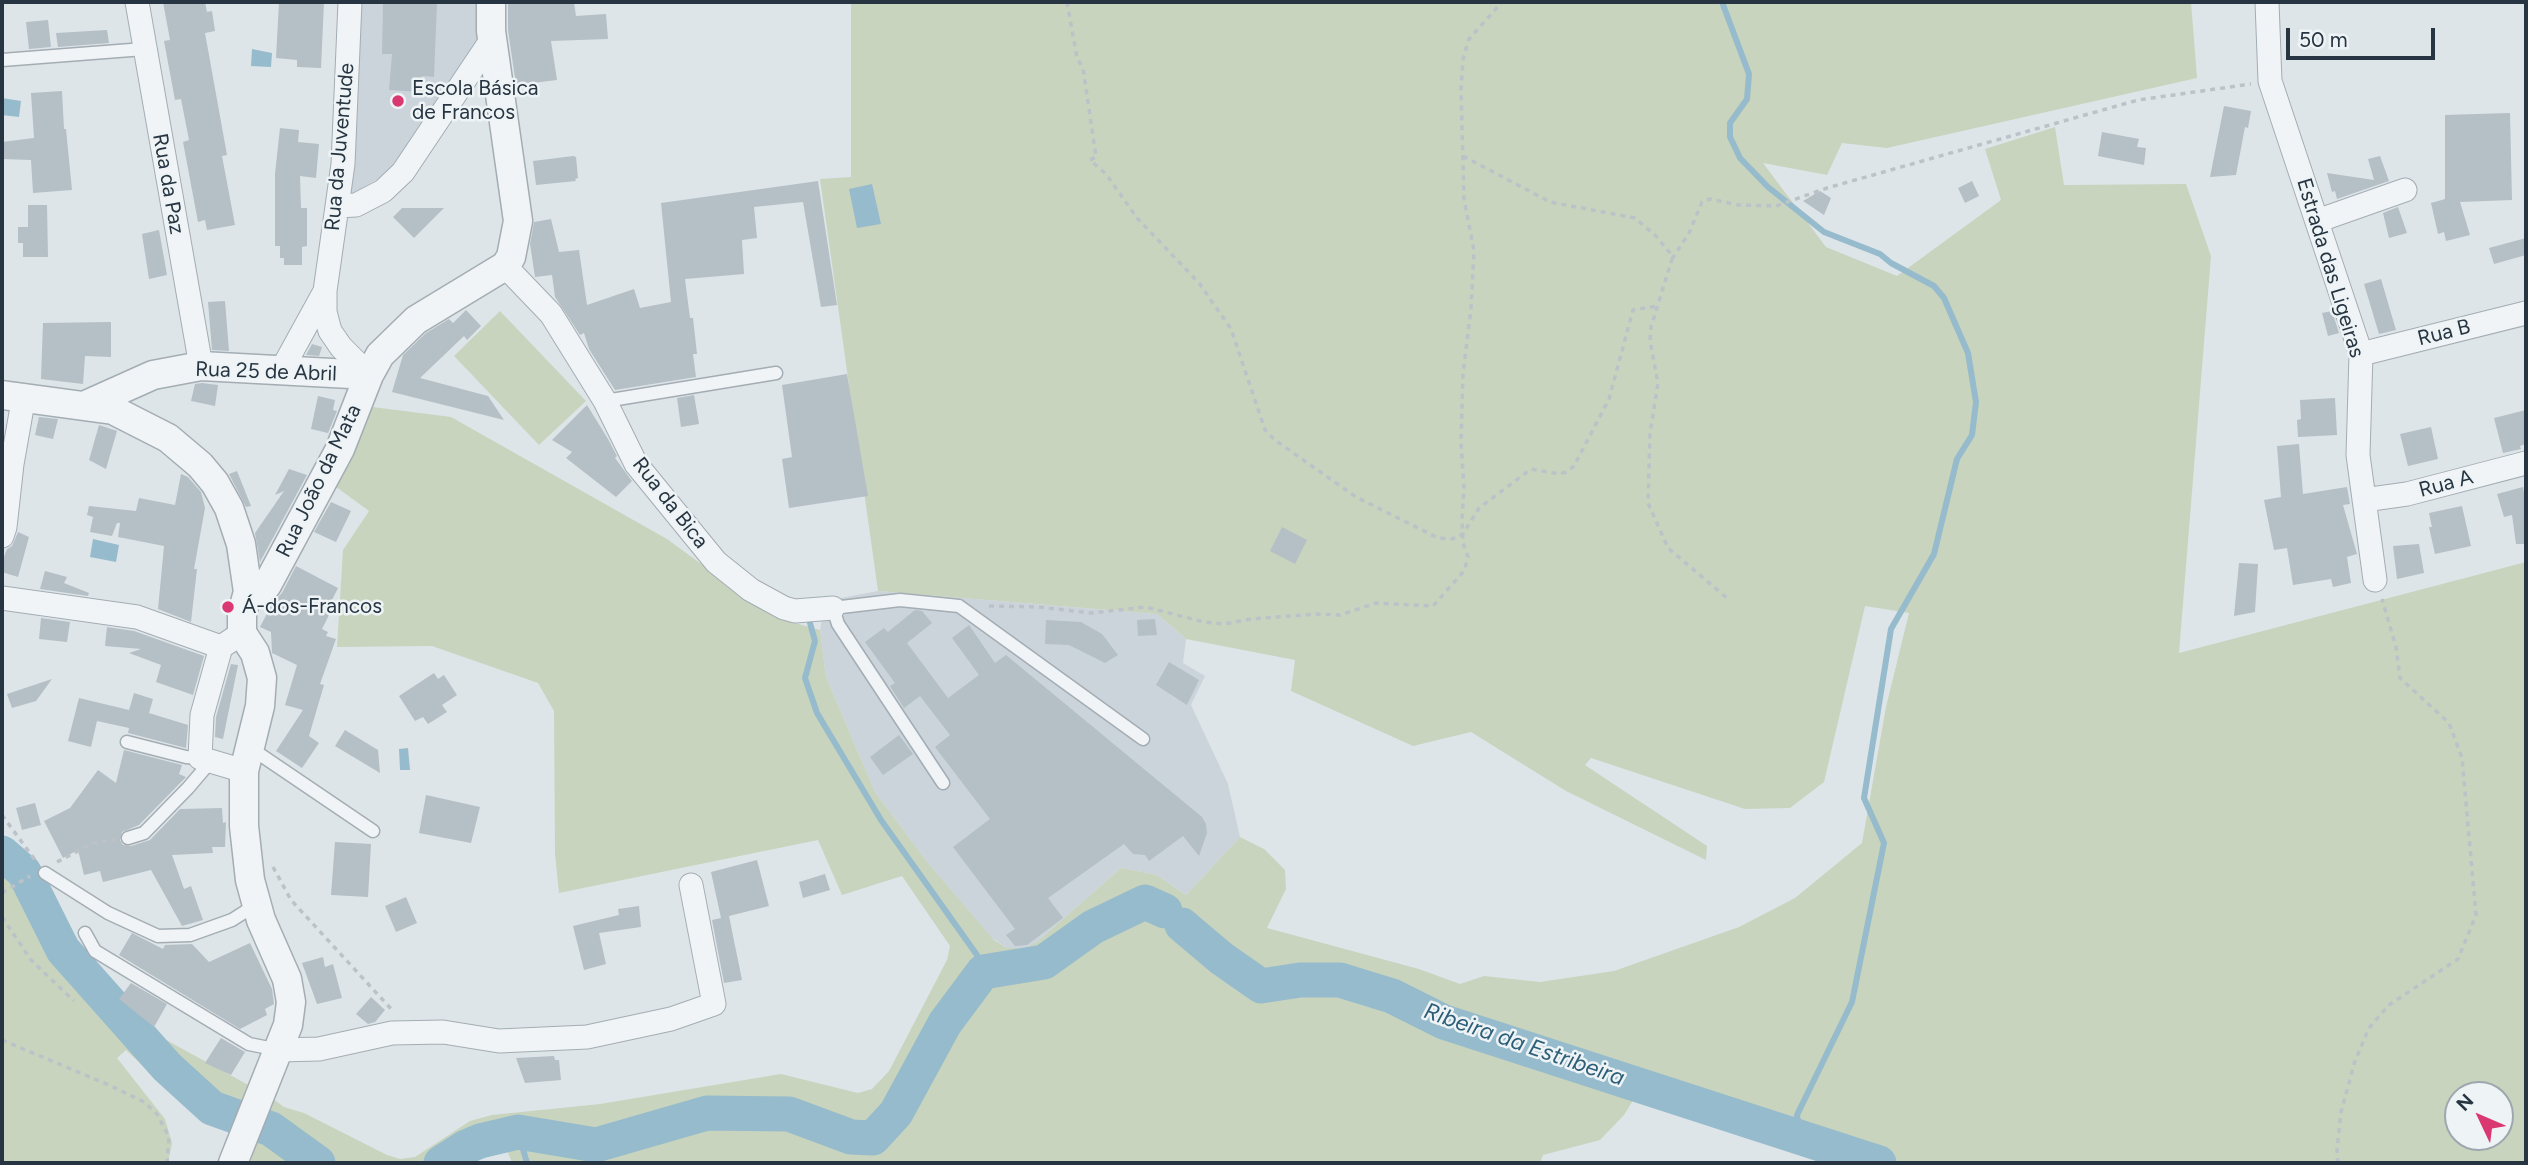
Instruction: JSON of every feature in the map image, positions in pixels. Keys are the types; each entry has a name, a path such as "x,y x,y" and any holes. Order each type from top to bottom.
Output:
{"street":[{"name":"Rua da Paz","path":"136,2 201,366"},
{"name":"Rua da Juventude","path":"325,291 343,164 350,2"},
{"path":"491,2 492,39 518,221 512,257 505,266"},
{"name":"Estrada das Ligeiras","path":"2267,2 2270,81 2361,354 2358,455 2375,580"},
{"path":"337,206 356,205 365,201 383,191 403,172 492,39"},
{"path":"2317,221 2405,190"},
{"name":"Rua João da Mata","path":"257,589 340,449 369,375 388,345 416,320 505,266"},
{"name":"Rua da Bica","path":"505,266 551,314 605,401 636,464 716,562 751,590 784,608 795,611 833,608"},
{"path":"281,371 325,291"},
{"path":"325,291 325,312 330,331 341,347 369,375"},
{"name":"Rua B","path":"2361,354 2526,313"},
{"name":"Rua 25 de Abril","path":"86,405 153,375 201,366 369,375"},
{"path":"2,536 12,464 13,396 113,410 168,438 200,465 215,483 229,508 257,589 242,613 202,716 205,760 246,759"},
{"name":"Rua A","path":"2364,500 2407,494 2526,463"},
{"path":"2,598 137,617 232,640 255,653 262,678 260,706 246,759 244,826 250,880 261,920 287,979 290,1002 288,1025 233,1163"},
{"path":"279,1050 319,1049 392,1033 443,1032 499,1041 587,1037 671,1020 714,1004 691,886"}],"lane":[{"path":"2,60 144,48"},
{"path":"605,401 776,373"},
{"path":"943,783 838,624 833,608 900,600 959,606 1143,739"},
{"path":"127,742 205,760 188,788 144,833 128,838"},
{"path":"246,759 373,831"},
{"path":"40,873 108,913 158,936 190,935 232,920 257,904"},
{"path":"85,933 95,951 249,1044 279,1050"}],"path":[{"path":"1067,2 1089,106 1096,157 1090,160 1106,174 1137,218 1199,283 1231,329 1265,430 1275,440 1356,497 1438,538 1452,539 1463,534 1479,508 1531,469 1559,474 1574,467 1609,399 1633,310 1658,306"},
{"path":"959,606 1039,607 1091,613 1146,607 1204,622 1224,624 1251,619 1340,615 1376,603 1433,606 1464,571 1468,557 1463,544 1463,374 1474,251 1464,199 1461,90 1463,59 1469,39 1502,2"},
{"path":"1727,598 1668,548 1648,503 1650,433 1658,375 1650,341 1672,259 1689,233 1702,202 1710,199 1739,205 1776,206 1828,188 2138,100 2270,81"},
{"path":"1463,156 1550,202 1635,218 1656,236 1672,259"},
{"path":"2338,1163 2341,1112 2369,1028 2389,1005 2458,959 2476,915 2462,758 2449,723 2400,678 2396,647 2375,580"},
{"path":"2,816 40,873 2,893"},
{"path":"59,860 93,843"},
{"path":"272,865 291,900 414,1033"},
{"path":"2,917 31,960 74,1001"},
{"path":"2,1040 109,1084 144,1102 157,1114 169,1137 167,1163"}],"shaded area":[{"name":"Escola Básica de Francos","path":"362,2 482,2 482,32 457,75 390,172 348,196"},
{"path":"878,591 1157,614 1186,639 1183,663 1205,676 1191,705 1228,784 1240,837 1186,895 1157,875 1121,868 1027,948 1007,948 992,938 928,863 875,792 826,677 820,630 825,601"}],"green space":[{"path":"851,2 2191,2 2197,78 1887,148 1842,143 1827,175 1763,163 1826,247 1897,276 2001,200 1985,149 2055,127 2064,185 2186,184 2211,256 2179,653 2526,562 2526,1163 1823,1163 1637,1091 1624,1115 1600,1140 1543,1155 1540,1163 512,1163 507,1150 473,1158 464,1163 251,1162 254,1140 273,1099 284,1107 304,1113 400,1159 415,1157 470,1121 492,1115 600,1104 781,1074 858,1093 872,1089 889,1071 947,960 950,946 902,876 842,895 818,840 559,893 555,854 554,711 538,683 432,646 337,647 343,550 369,511 332,484 373,407 451,417 667,539 774,617 820,630 826,677 875,792 928,863 994,940 1007,948 1026,948 1038,941 1121,868 1157,875 1186,895 1240,837 1264,849 1285,870 1286,889 1267,928 1419,969 1460,984 1484,976 1540,982 1614,971 1739,927 1795,898 1862,843 1886,707 1909,613 1865,606 1824,782 1790,808 1745,809 1591,758 1585,765 1707,846 1706,860 1566,791 1471,732 1413,746 1291,691 1295,660 1186,639 1157,614 878,591 820,179 851,177"},
{"path":"500,311 586,401 539,445 454,356"},
{"path":"2,837 60,911 111,994 159,1036 252,1087 236,1125 145,1068 126,1050 117,1058 165,1119 172,1143 168,1163 2,1163"}],"water":[{"path":"252,49 272,53 271,67 251,66"},
{"path":"2,98 21,101 19,117 2,115"},
{"path":"872,184 881,224 857,228 849,189"},
{"path":"93,539 119,545 116,562 90,557"},
{"path":"408,748 410,770 400,770 399,749"}],"building":[{"path":"163,2 205,2 207,12 212,11 215,31 205,33 227,155 222,156 235,225 207,230 205,220 198,222 183,142 189,140 181,99 175,100 164,41 170,40"},
{"path":"279,2 324,2 321,68 297,67 297,60 276,58"},
{"path":"383,2 437,2 434,77 422,76 421,92 389,90 392,54 382,54"},
{"path":"508,2 574,2 576,16 606,14 608,39 551,41 557,80 516,85 508,30"},
{"path":"48,20 51,47 29,49 26,22"},
{"path":"107,30 109,43 58,47 56,33"},
{"path":"62,91 72,190 33,193 31,160 2,159 2,142 34,138 31,93"},
{"path":"2224,106 2251,111 2248,128 2245,127 2236,175 2210,177"},
{"path":"2510,113 2512,200 2460,202 2470,235 2446,241 2444,232 2438,234 2431,203 2445,199 2445,115"},
{"path":"280,128 299,130 298,142 319,144 316,178 300,176 301,208 307,208 307,246 302,247 302,265 284,265 284,258 280,258 280,246 275,246 275,174"},
{"path":"2102,132 2139,139 2137,147 2146,148 2144,165 2098,156"},
{"path":"2380,156 2389,181 2337,199 2335,191 2332,192 2327,173 2374,180 2368,159"},
{"path":"576,157 576,181 536,185 533,161"},
{"path":"818,181 837,305 821,307 803,202 754,207 757,238 742,240 744,274 685,279 690,318 693,318 697,354 693,354 696,377 615,390 589,349 584,333 580,335 555,297 552,275 535,277 530,244 534,222 551,219 559,252 579,250 587,305 634,289 640,308 671,302 661,203"},
{"path":"1972,181 1979,196 1965,203 1958,188"},
{"path":"1820,191 1831,198 1824,215 1803,201"},
{"path":"28,205 47,205 48,257 23,257 23,243 18,243 18,227 28,227"},
{"path":"2398,207 2407,233 2389,238 2383,213"},
{"path":"402,208 444,208 414,238 393,217"},
{"path":"159,230 167,275 149,279 142,234"},
{"path":"2526,238 2526,255 2494,264 2489,248"},
{"path":"2381,279 2396,330 2379,334 2364,284"},
{"path":"225,301 229,351 212,350 208,302"},
{"path":"466,310 481,326 467,340 464,336 420,378 488,396 504,420 392,392 403,355 426,333 449,319 453,323"},
{"path":"2332,311 2339,333 2328,336 2322,313"},
{"path":"111,322 111,357 85,356 83,384 41,379 43,323"},
{"path":"312,344 322,347 319,356 306,355"},
{"path":"847,374 868,496 789,508 782,459 792,457 782,385"},
{"path":"195,384 218,385 215,406 191,401"},
{"path":"694,395 699,424 681,427 677,398"},
{"path":"318,396 335,400 333,410 337,411 328,433 311,429"},
{"path":"2335,398 2337,435 2298,437 2300,400"},
{"path":"587,405 617,456 615,458 632,481 616,497 566,458 572,452 552,440"},
{"path":"2526,410 2526,444 2520,446 2521,449 2503,453 2494,418"},
{"path":"39,417 58,419 53,439 35,435"},
{"path":"99,425 117,431 106,469 89,460"},
{"path":"2431,427 2438,459 2408,466 2400,434"},
{"path":"2299,444 2303,494 2347,487 2350,504 2343,505 2357,554 2347,557 2351,583 2333,587 2331,579 2293,585 2287,548 2274,550 2264,500 2281,497 2277,446"},
{"path":"289,469 307,475 260,562 255,533 284,491 275,495"},
{"path":"237,471 251,506 246,507 229,474"},
{"path":"181,474 188,477 201,492 205,508 194,569 197,569 191,622 158,609 164,546 118,537 120,523 117,523 112,536 90,532 93,517 87,515 89,506 136,511 139,498 175,505"},
{"path":"2523,487 2526,502 2526,544 2516,544 2512,515 2504,517 2497,494"},
{"path":"331,502 351,511 336,542 314,532"},
{"path":"2462,506 2471,546 2435,554 2429,513"},
{"path":"1282,527 1307,540 1295,564 1270,551"},
{"path":"18,532 29,537 18,577 2,572 2,562"},
{"path":"2419,544 2424,573 2397,579 2393,546"},
{"path":"2239,563 2258,564 2255,612 2234,616"},
{"path":"296,566 338,588 331,602 335,603 322,629 328,632 326,636 336,639 320,684 324,685 309,736 319,743 302,768 276,751 303,710 285,705 297,665 272,653 271,632 260,627"},
{"path":"45,571 67,577 64,583 89,593 88,596 40,589"},
{"path":"915,610 922,611 932,623 907,643 948,698 979,675 952,638 969,625 995,663 1006,655 1202,817 1207,833 1199,856 1183,836 1149,861 1145,855 1133,854 1124,844 1048,898 1063,918 1027,945 1015,946 1006,935 1015,929 953,847 990,819 935,747 950,735 920,696 904,708 890,686 895,683 865,642 884,628 888,632"},
{"path":"41,618 70,622 67,642 39,639"},
{"path":"1155,619 1157,635 1138,636 1137,620"},
{"path":"1046,620 1081,622 1102,634 1118,655 1105,663 1069,645 1045,644"},
{"path":"107,627 134,631 204,656 193,695 156,682 161,665 129,653 141,649 105,646"},
{"path":"1169,662 1199,680 1187,705 1156,685"},
{"path":"231,664 238,665 223,739 215,737 216,717"},
{"path":"434,673 438,679 444,675 457,695 442,705 447,712 428,724 423,717 415,721 399,696"},
{"path":"52,679 36,701 12,708 7,694"},
{"path":"134,693 153,699 149,713 188,725 186,748 128,733 129,728 97,721 91,747 68,741 79,698 129,710"},
{"path":"345,730 378,750 380,773 335,746"},
{"path":"899,735 913,754 883,775 870,757"},
{"path":"124,750 182,765 179,774 186,777 139,825 122,832 120,840 123,845 131,846 150,840 180,809 222,808 223,823 226,822 225,847 212,847 213,853 172,855 184,889 191,886 203,920 182,926 151,870 103,882 100,871 84,875 78,850 63,858 44,821 70,808 98,770 116,783"},
{"path":"426,795 480,807 471,843 419,833"},
{"path":"35,803 41,825 22,830 16,808"},
{"path":"335,842 371,844 368,897 331,895"},
{"path":"757,860 769,906 729,916 742,980 724,983 712,920 721,918 711,872"},
{"path":"825,874 830,890 803,898 799,882"},
{"path":"406,897 417,923 396,932 385,906"},
{"path":"639,906 641,927 599,933 606,964 584,970 573,926 619,915 618,909"},
{"path":"132,933 163,949 165,945 192,944 209,962 250,943 272,989 274,1004 265,1009 267,1015 240,1029 119,955"},
{"path":"323,957 325,967 333,964 342,998 317,1004 302,963"},
{"path":"131,983 167,1004 154,1027 119,999"},
{"path":"371,997 385,1010 375,1022 368,1024 356,1014"},
{"path":"221,1038 245,1052 231,1075 205,1063"},
{"path":"554,1056 555,1060 559,1060 561,1080 525,1083 516,1058"}],"waterway":[{"path":"1722,2 1749,74 1747,99 1730,123 1730,137 1740,158 1768,187 1824,232 1880,254 1891,263 1934,286 1944,298 1968,353 1976,402 1972,435 1957,459 1934,554 1891,629 1864,798 1884,843 1852,1002 1797,1115 1800,1137"},
{"path":"810,623 815,641 805,678 817,713 881,820 977,955 983,972"},
{"name":"Ribeira da Estribeira","path":"2,853 24,872 63,950 167,1067 212,1108 271,1129 318,1163"},
{"name":"Ribeira da Estribeira","path":"441,1163 480,1141 518,1132 596,1145 707,1113 789,1114 851,1137 873,1138 896,1113 945,1023 983,972 1044,962 1093,927 1145,902 1165,911"},
{"name":"Ribeira da Estribeira","path":"1182,925 1221,958 1261,986 1300,980 1340,980 1392,996 1444,1022 1879,1163"},
{"path":"518,1132 527,1163"}],"place":[{"name":"Escola Básica de Francos","path":"398,101"},
{"name":"Á-dos-Francos","path":"228,607"}]}
